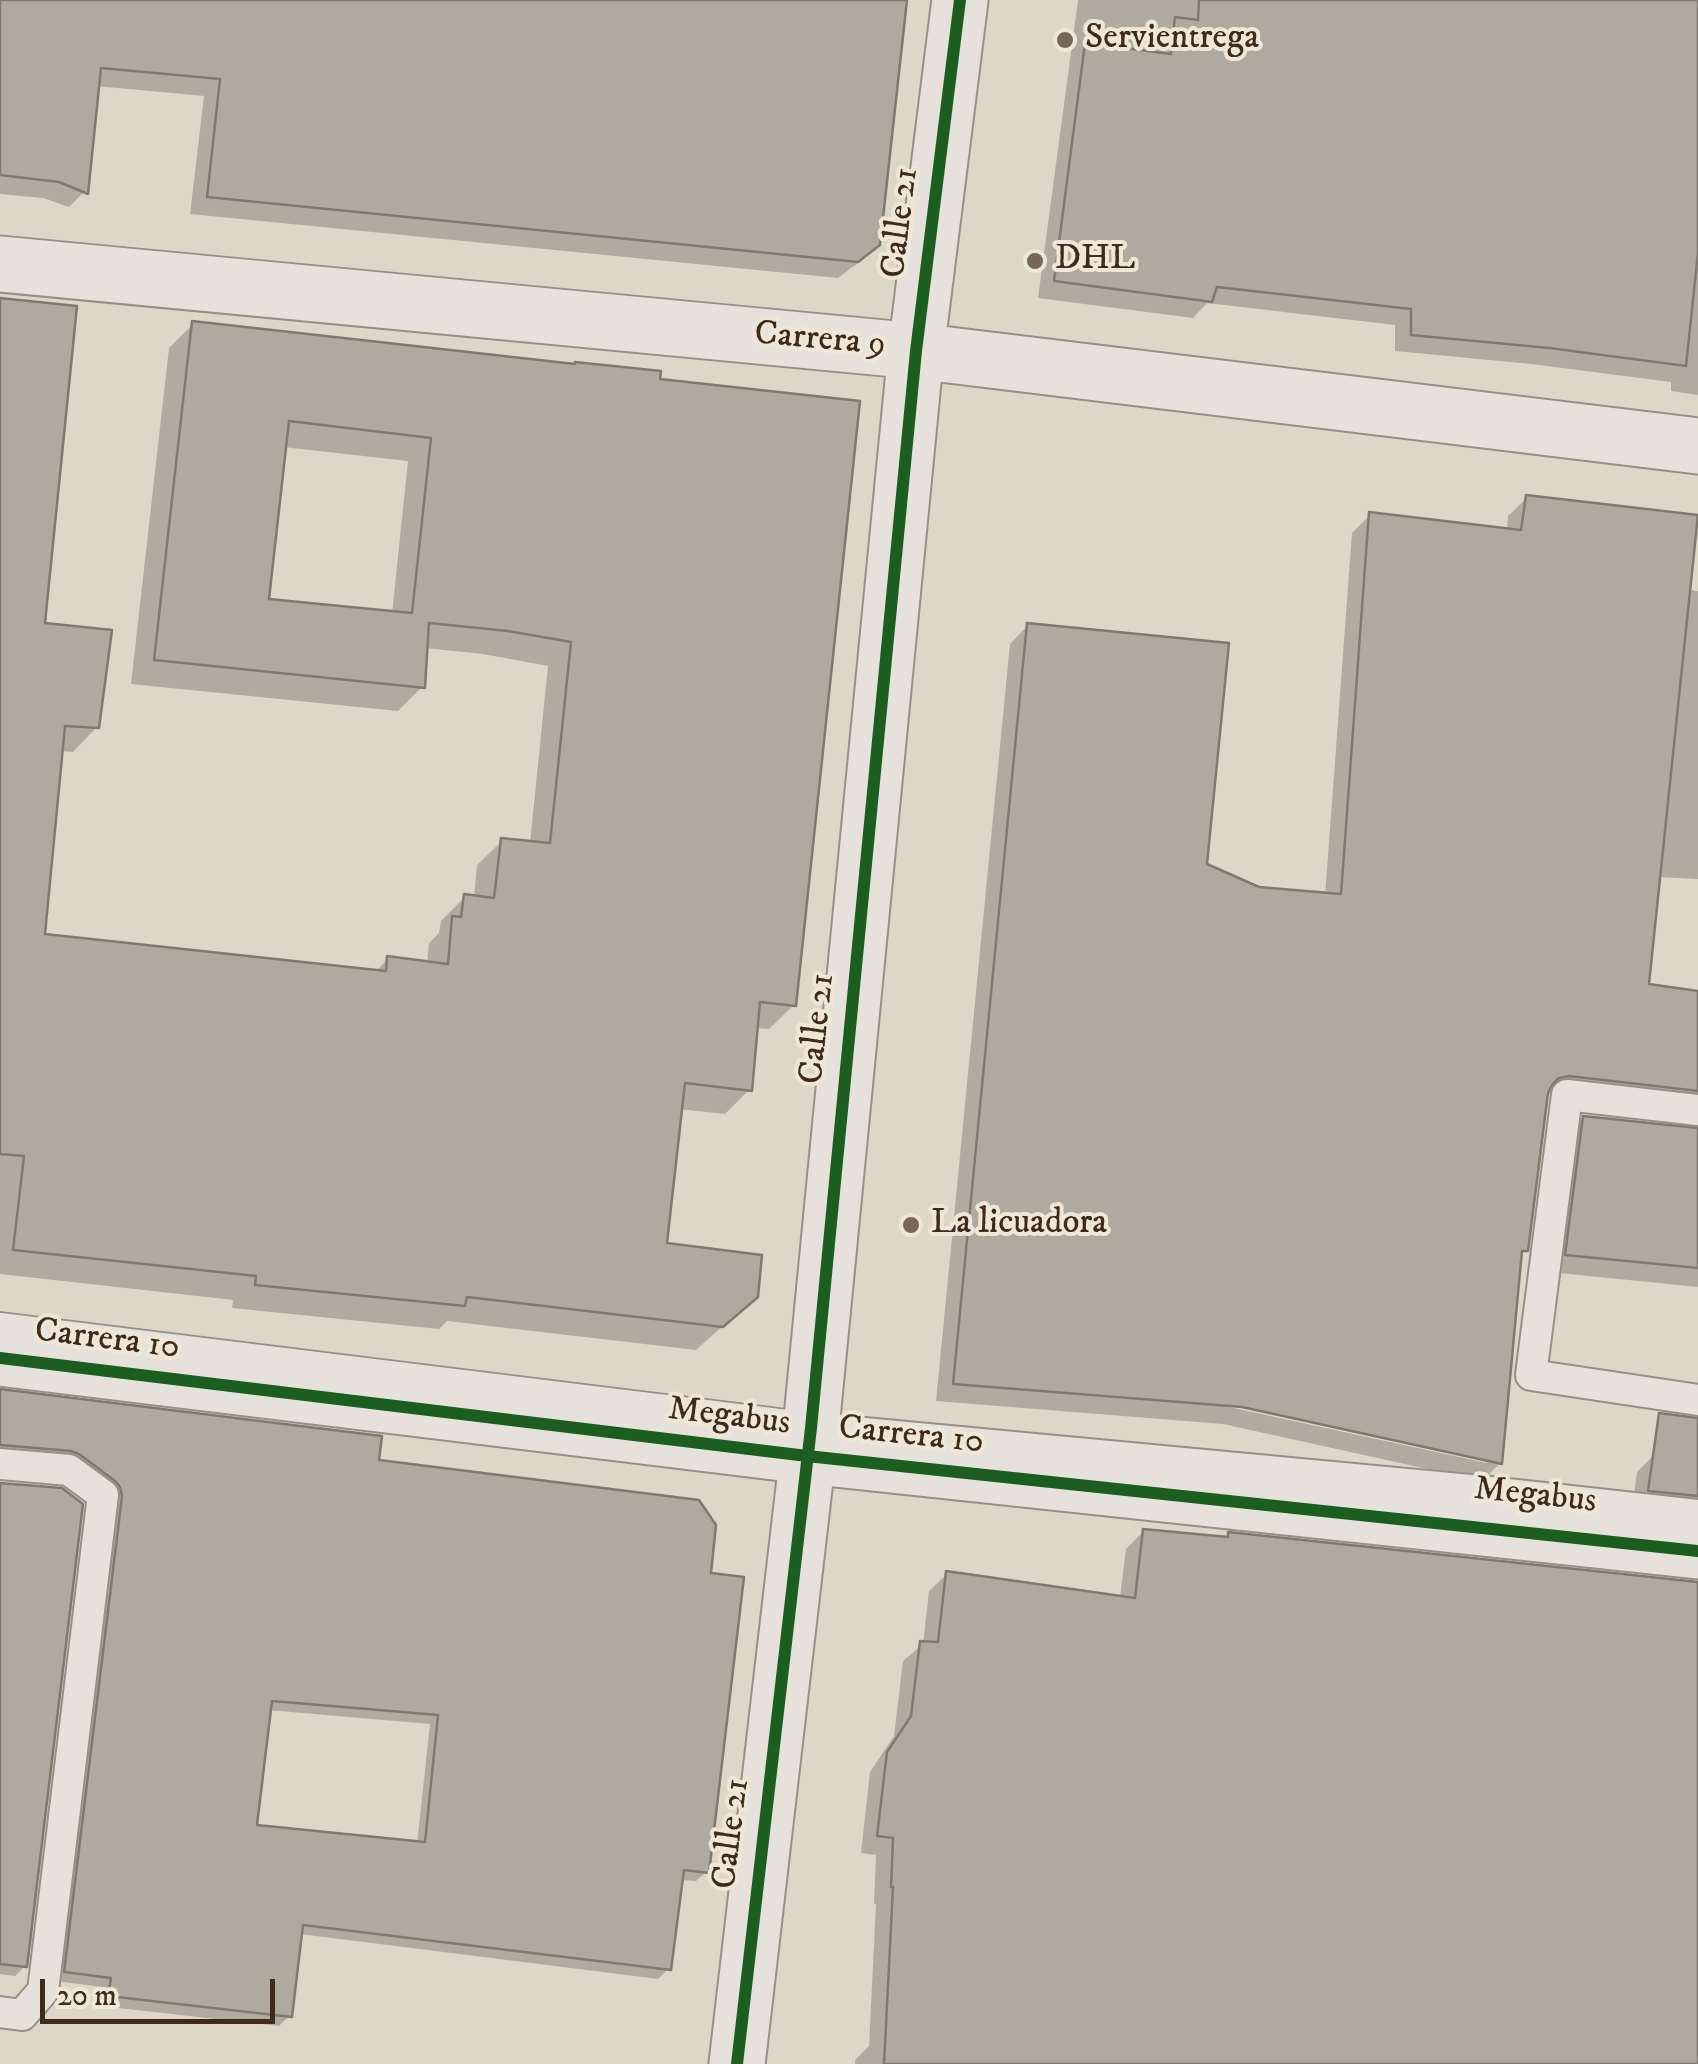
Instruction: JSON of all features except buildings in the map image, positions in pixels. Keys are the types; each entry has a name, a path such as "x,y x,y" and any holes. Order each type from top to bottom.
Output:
{"street":[{"name":"Calle 21","path":"736,2064 808,1442 916,350 960,0"},
{"name":"Carrera 9","path":"0,264 916,350 1698,446"},
{"name":"Carrera 10","path":"0,1358 808,1442 1698,1552"}],"lane":[{"path":"1698,1110 1568,1095 1531,1375 1698,1400"},
{"name":"Megabus","path":"0,1328 808,1442 1481,1491 1698,1515"},
{"path":"0,1464 69,1470 103,1495 43,1991 22,2015 0,2012"}],"cycle path":[{"path":"737,2064 811,1428 916,351 960,0"},
{"path":"0,1358 807,1456 1698,1551"}],"place":[{"name":"Servientrega","path":"1065,40"},
{"name":"DHL","path":"1035,261"},
{"name":"La licuadora","path":"911,1225"}]}
